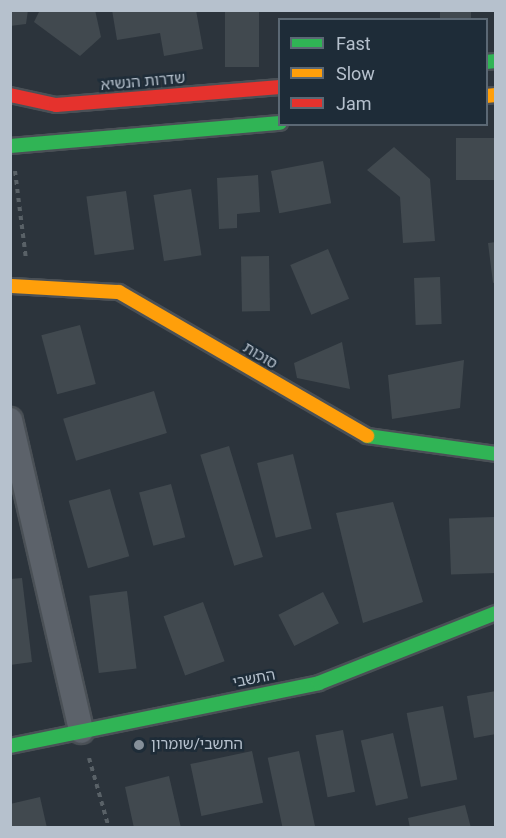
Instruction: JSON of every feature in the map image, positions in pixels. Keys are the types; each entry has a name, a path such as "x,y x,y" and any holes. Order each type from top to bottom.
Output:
{"street":[{"name":"שדרות הנשיא","path":"10,95 56,105 278,87"},
{"path":"11,146 278,123"},
{"name":"סוכות","path":"10,286 119,292 362,435 495,454"},
{"path":"10,420 81,731"},
{"name":"התשבי","path":"10,746 320,683 495,614"}],"path":[{"path":"11,146 29,287"},
{"path":"81,731 109,828"}],"building":[{"path":"10,10 28,10 26,24 10,26"},
{"path":"40,10 95,10 101,37 80,56 34,22"},
{"path":"112,10 196,10 203,49 164,56 160,33 117,40"},
{"path":"225,10 259,10 259,67 225,67"},
{"path":"440,10 471,10 471,18 440,18"},
{"path":"456,138 496,138 496,180 456,180"},
{"path":"394,147 430,179 435,241 403,243 400,197 367,170"},
{"path":"323,161 331,203 279,213 271,171"},
{"path":"258,175 260,212 237,214 237,228 219,229 217,178"},
{"path":"191,189 201,255 164,261 153,195"},
{"path":"126,191 134,249 95,255 86,197"},
{"path":"496,242 496,282 493,283 488,243"},
{"path":"328,249 349,299 311,315 290,265"},
{"path":"241,256 269,256 270,311 242,311"},
{"path":"440,277 442,324 416,325 414,278"},
{"path":"80,325 96,384 57,394 41,335"},
{"path":"342,342 350,389 297,378 294,363"},
{"path":"464,360 460,408 392,419 388,375"},
{"path":"154,391 167,433 76,461 63,419"},
{"path":"229,446 263,557 234,566 200,455"},
{"path":"293,454 312,529 276,538 257,463"},
{"path":"171,484 185,537 153,546 139,493"},
{"path":"110,489 129,556 88,568 69,501"},
{"path":"393,502 423,602 363,623 336,513"},
{"path":"494,517 496,573 451,575 449,519"},
{"path":"22,578 32,662 10,665 10,579"},
{"path":"127,591 137,668 99,673 89,596"},
{"path":"323,592 339,623 294,646 278,615"},
{"path":"203,602 225,661 185,676 164,616"},
{"path":"496,691 496,734 474,738 467,696"},
{"path":"443,706 457,780 421,787 407,713"},
{"path":"343,730 355,792 328,797 316,735"},
{"path":"393,733 408,798 376,806 361,740"},
{"path":"252,751 263,803 201,816 190,764"},
{"path":"299,751 315,828 283,828 268,758"},
{"path":"169,776 181,828 134,828 125,787"},
{"path":"40,797 47,828 10,828 10,804"},
{"path":"465,805 471,828 410,828 408,818"}],"traffic: fast":[{"path":"488,62 496,61"},
{"path":"10,146 278,123"},
{"path":"367,436 496,454"},
{"path":"10,746 319,683 496,613"}],"traffic: slow":[{"path":"488,96 496,95"},
{"path":"10,286 119,292 367,436"}],"traffic: jam":[{"path":"10,95 56,105 278,87"}],"place":[{"name":"התשבי/שומרון","path":"139,745"}]}
